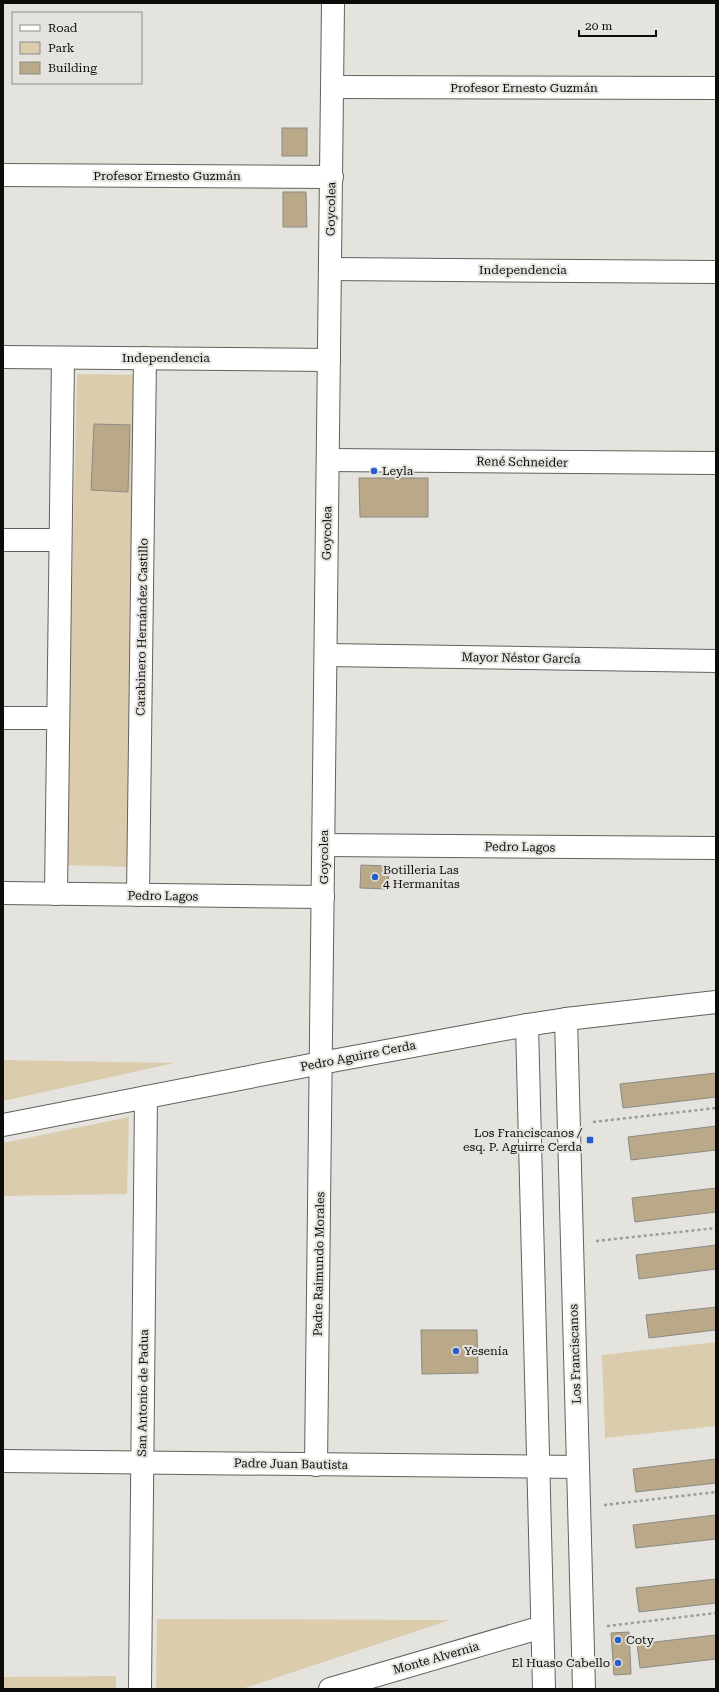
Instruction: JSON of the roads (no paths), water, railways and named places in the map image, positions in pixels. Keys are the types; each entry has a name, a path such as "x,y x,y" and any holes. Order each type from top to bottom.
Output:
{"street":[{"name":"Goycolea","path":"321,1062 334,3"},
{"name":"Profesor Ernesto Guzmán","path":"333,87 716,88"},
{"name":"Profesor Ernesto Guzmán","path":"3,175 332,177"},
{"name":"Independencia","path":"331,269 716,272"},
{"name":"Independencia","path":"3,357 330,360"},
{"path":"56,894 63,358"},
{"name":"Carabinero Hernández Castillo","path":"138,895 146,358"},
{"name":"René Schneider","path":"328,460 716,464"},
{"path":"3,540 60,540"},
{"name":"Mayor Néstor García","path":"326,655 716,661"},
{"path":"3,718 58,718"},
{"name":"Pedro Lagos","path":"324,845 716,848"},
{"name":"Pedro Lagos","path":"3,893 323,897"},
{"name":"Pedro Aguirre Cerda","path":"3,1125 321,1062 527,1025 566,1019 716,1002"},
{"name":"Los Franciscanos","path":"566,1019 584,1689"},
{"path":"527,1025 544,1689"},
{"name":"Padre Raimundo Morales","path":"316,1465 321,1062"},
{"name":"San Antonio de Padua","path":"140,1689 146,1097"},
{"name":"Padre Juan Bautista","path":"3,1461 578,1468"},
{"name":"Monte Alvernia","path":"330,1689 542,1627"}],"place":[{"name":"Leyla","path":"374,471"},
{"name":"Botilleria Las 4 Hermanitas","path":"375,877"},
{"name":"Los Franciscanos / esq. P. Aguirre Cerda","path":"590,1140"},
{"name":"Yesenía","path":"456,1351"},
{"name":"Coty","path":"618,1640"},
{"name":"El Huaso Cabello","path":"618,1663"}]}
